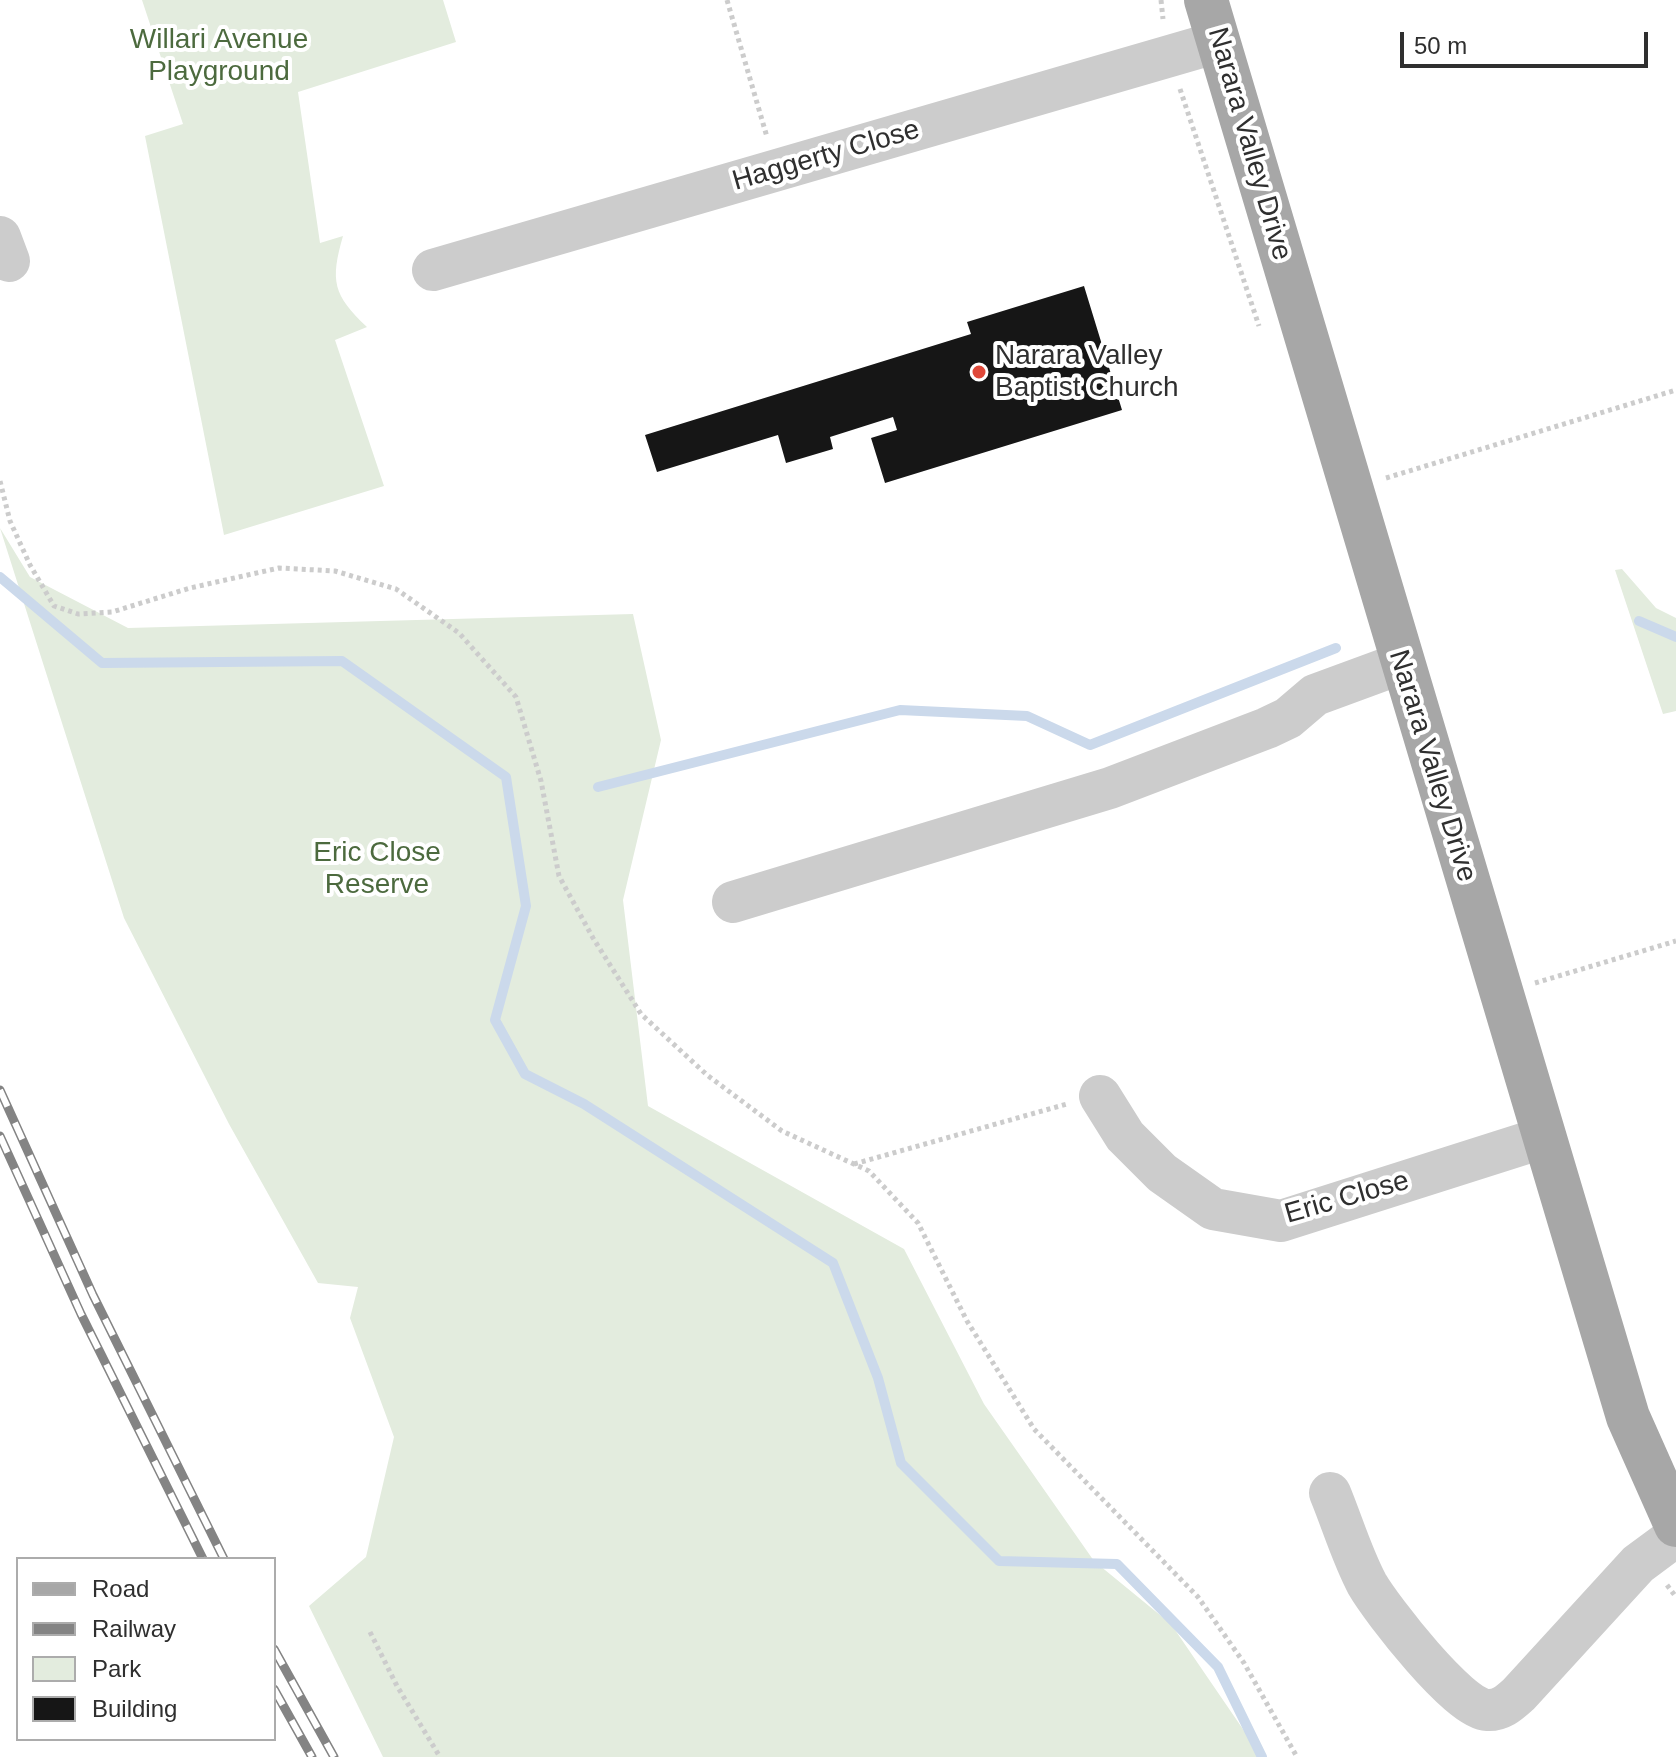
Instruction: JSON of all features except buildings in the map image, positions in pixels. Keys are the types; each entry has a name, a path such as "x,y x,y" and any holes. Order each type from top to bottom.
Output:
{"main road":[{"name":"Narara Valley Drive","path":"1206,0 1542,1138 1628,1417 1676,1525"}],"street":[{"name":"Haggerty Close","path":"433,270 1218,42"},
{"path":"733,902 1110,788 1267,728 1288,718 1315,695 1402,663"},
{"name":"Eric Close","path":"1104,1102 1125,1136 1162,1173 1213,1209 1281,1221 1542,1138"},
{"path":"1330,1493 1367,1584 1444,1682 1472,1706 1489,1711 1505,1706 1519,1694 1638,1564 1676,1536"}],"path":[{"path":"727,0 777,170"},
{"path":"1350,488 1676,390"},
{"path":"0,481 10,521 38,579 54,606 78,614 112,612 190,588 279,568 335,571 396,589 459,633 516,697 541,781 559,876 593,938 641,1014 707,1075 782,1131 869,1171 918,1223 967,1321 1034,1429 1198,1597 1244,1663 1297,1757"},
{"path":"1538,997 1534,983 1676,941"},
{"path":"854,1164 1063,1103 1104,1102"},
{"path":"370,1632 397,1686 440,1757"}],"green space":[{"name":"Willari Avenue Playground","path":"142,0 443,0 456,42 298,92 320,243 343,236 336,265 337,286 347,306 367,327 335,340 384,486 224,535 145,136 183,124"},
{"name":"Eric Close Reserve","path":"0,528 30,577 128,628 633,614 661,740 623,900 648,1106 904,1249 984,1404 1094,1561 1171,1624 1262,1757 383,1757 309,1606 366,1557 394,1437 350,1318 358,1287 318,1283 229,1124 124,918"},
{"path":"1622,569 1656,608 1676,618 1676,711 1663,714 1615,570"}],"waterway":[{"path":"0,577 102,663 342,661 506,777 526,906 495,1020 525,1074 584,1104 833,1263 878,1378 901,1463 999,1561 1117,1564 1218,1667 1262,1757"},
{"path":"1639,621 1676,637"},
{"path":"598,787 900,710 1027,716 1090,745 1336,648"}],"railway":[{"path":"0,1090 93,1295 223,1557"},
{"path":"0,1136 81,1314 202,1557"},
{"path":"276,1653 334,1757"},
{"path":"276,1693 312,1757"}],"place":[{"name":"Narara Valley Baptist Church","path":"979,372"}]}
